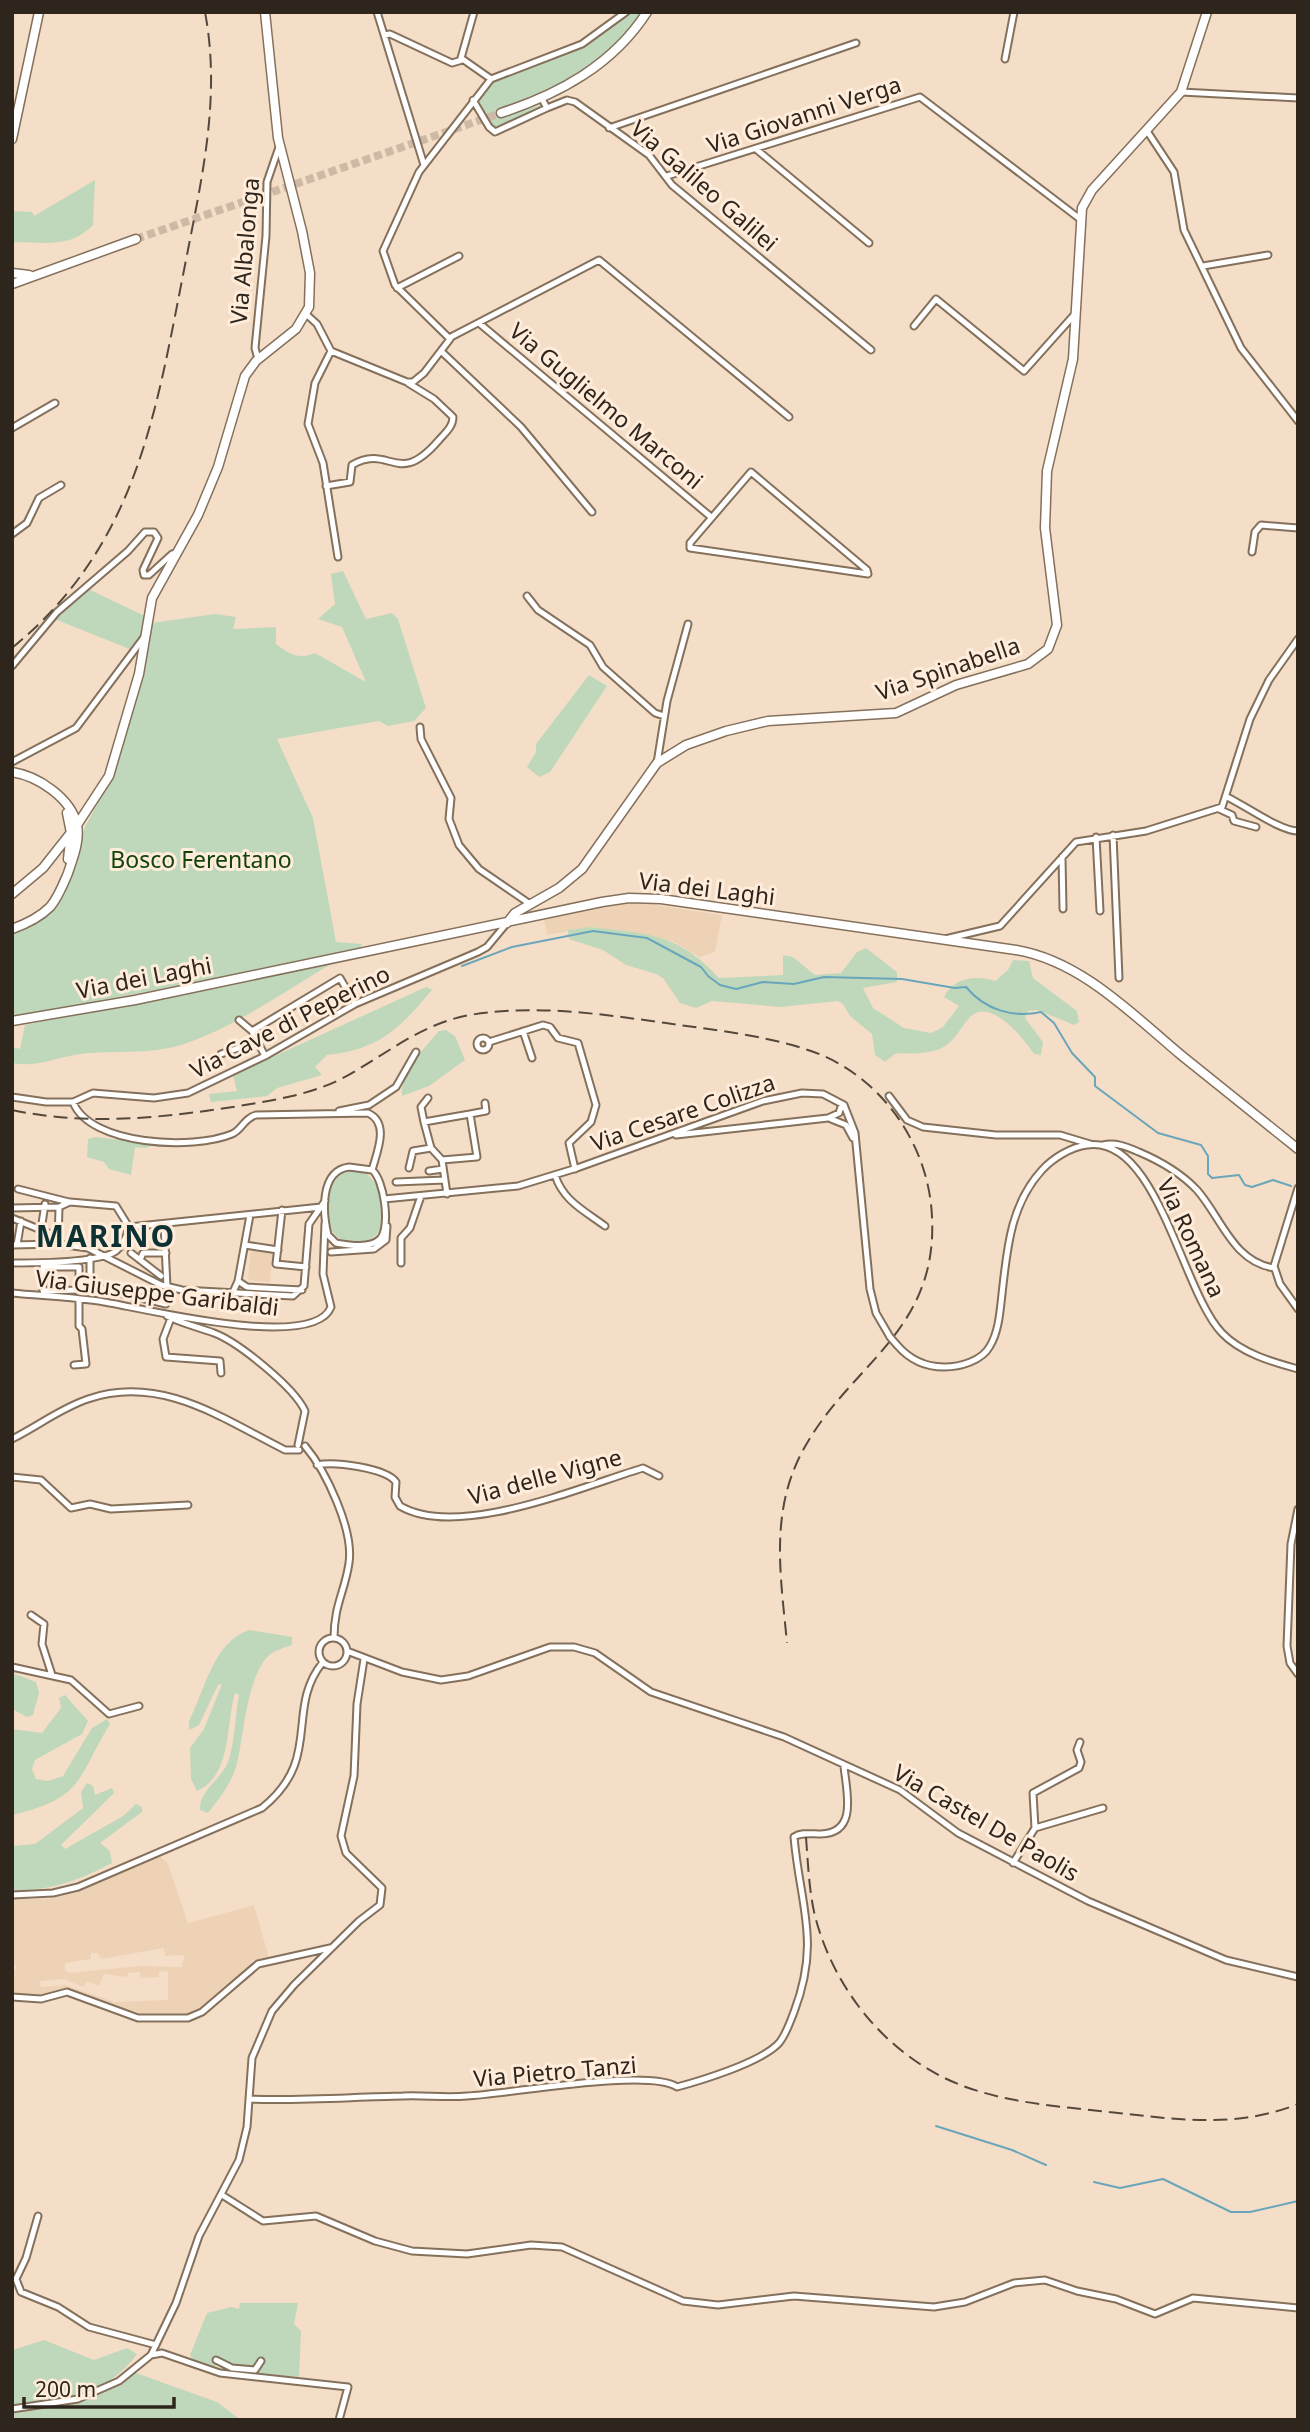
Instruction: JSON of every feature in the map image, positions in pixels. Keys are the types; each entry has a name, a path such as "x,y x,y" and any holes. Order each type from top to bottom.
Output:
{"main road":[{"path":"12,139 39,12"},
{"path":"12,894 30,881 61,846 91,803 115,760 139,674 152,598 178,553 218,467 244,379 258,359 296,329 306,314 311,295 310,273 299,217 279,147 265,12"},
{"path":"501,113 542,99 600,64 647,12"},
{"name":"Via Spinabella","path":"507,923 511,916 566,883 590,860 657,764 699,739 755,724 898,712 956,685 1024,665 1048,649 1057,625 1045,528 1047,471 1071,371 1080,219 1087,197 1181,92 1207,12"},
{"path":"12,273 28,276 136,239"},
{"path":"12,284 38,273"},
{"path":"12,772 42,782 64,806 77,842"},
{"path":"64,806 81,808 91,803"},
{"path":"12,929 49,908 66,876 91,803"},
{"path":"61,846 64,806"},
{"path":"66,876 74,829"},
{"path":"54,855 63,852 69,857"},
{"name":"Via dei Laghi","path":"12,1021 135,1000 602,902 642,898 1025,951 1070,968 1298,1149"}],"street":[{"path":"377,12 424,165"},
{"path":"462,60 474,12"},
{"path":"450,338 397,288 383,251 424,165 491,79 582,44 626,12"},
{"path":"1005,59 1014,12"},
{"path":"384,35 390,34 452,63 462,60 491,79"},
{"path":"609,128 856,43"},
{"path":"1181,92 1298,98"},
{"name":"Via Giovanni Verga","path":"667,176 920,97 1080,219"},
{"path":"473,100 489,127 495,132 547,108 542,99"},
{"name":"Via Galileo Galilei","path":"547,108 574,101 647,153 672,185 871,350"},
{"path":"1147,131 1174,172 1182,223 1244,354 1298,421"},
{"name":"Via Albalonga","path":"258,359 255,348 266,236 267,182 279,147"},
{"path":"756,149 869,243"},
{"path":"1203,266 1268,255"},
{"path":"397,288 458,256"},
{"path":"406,382 416,380 442,352 450,338 589,263 600,260 789,417"},
{"path":"914,326 936,299 1024,371 1075,314"},
{"path":"306,314 317,324 331,351 406,382 440,404 453,418 451,426 418,459 401,466 371,458 352,465 350,482 326,486"},
{"name":"Via Guglielmo Marconi","path":"479,323 711,517"},
{"path":"331,351 316,383 308,424 322,460 338,557"},
{"path":"442,352 521,426 592,512"},
{"path":"12,428 55,403"},
{"name":"Via Guglielmo Marconi","path":"752,472 868,573 690,548 690,543 711,517 746,474 752,472"},
{"path":"12,534 28,522 38,498 61,485"},
{"path":"1252,552 1255,532 1261,525 1298,528"},
{"path":"12,666 57,611 128,551 145,531 154,532 158,538 143,570 144,575 150,574 172,554 178,553"},
{"path":"527,596 538,610 590,645 603,667 655,713 664,716"},
{"path":"657,764 664,716 688,624"},
{"path":"12,762 76,727 145,636"},
{"path":"942,941 955,935 1000,926 1076,842 1146,831 1219,809 1227,797 1250,719 1269,680 1298,639"},
{"path":"420,727 421,739 450,798 449,819 459,845 479,869 530,904"},
{"path":"1227,797 1255,810 1280,827 1298,831"},
{"path":"1219,809 1232,815 1234,821 1256,827"},
{"path":"1114,835 1119,978"},
{"path":"1097,837 1100,911"},
{"path":"1062,857 1063,909"},
{"name":"Via Cave di Peperino","path":"12,1097 46,1102 73,1102 93,1093 146,1098 181,1096 265,1056 355,1004 478,952 492,943 507,923"},
{"path":"252,1031 340,978 355,1004"},
{"path":"239,1020 252,1031 265,1056"},
{"name":"Via Cesare Colizza","path":"489,1042 546,1025 558,1038 572,1039 579,1045 596,1105 591,1122 568,1144 575,1169"},
{"path":"523,1031 532,1058"},
{"path":"221,1054 259,1041"},
{"path":"337,1114 373,1103 396,1087 416,1052"},
{"name":"Via Cesare Colizza","path":"385,1199 518,1186 575,1169 763,1101 794,1094 823,1094 842,1103"},
{"path":"888,1096 907,1120 917,1125 999,1135 1060,1135 1090,1144"},
{"path":"428,1098 421,1107 430,1148 442,1160 447,1194"},
{"path":"73,1102 88,1120 105,1132 181,1143 232,1134 248,1118 256,1115 369,1113 378,1119 381,1130 372,1170"},
{"path":"424,1122 486,1111 485,1103"},
{"path":"666,1136 828,1118 841,1112 842,1103"},
{"name":"Via Romana","path":"842,1103 852,1122 870,1289 876,1313 890,1337 914,1360 943,1367 967,1363 985,1352 999,1322 1010,1235 1022,1200 1049,1163 1090,1144 1101,1145 1128,1159 1145,1178 1199,1300 1219,1330 1251,1353 1298,1369"},
{"path":"442,1160 477,1157 470,1114"},
{"name":"Via Romana","path":"828,1118 848,1127 857,1153"},
{"path":"707,1131 706,1124 712,1119"},
{"path":"1101,1145 1114,1143 1132,1149 1179,1174 1207,1203 1235,1244 1258,1263 1274,1268"},
{"path":"409,1168 414,1151 430,1148"},
{"path":"331,1252 369,1250 383,1245 387,1237 385,1199 380,1178 372,1170 349,1167 338,1170 331,1178 324,1207 325,1223 332,1242 350,1245 373,1243 383,1233 385,1199"},
{"path":"429,1171 443,1170"},
{"path":"555,1175 566,1196 605,1226"},
{"path":"396,1182 445,1180"},
{"path":"1298,1188 1274,1268 1283,1290 1298,1309"},
{"path":"18,1189 69,1202 116,1206 129,1227"},
{"path":"401,1262 401,1238 410,1228 421,1196"},
{"path":"12,1208 60,1207 69,1202"},
{"path":"41,1230 45,1206"},
{"path":"58,1244 60,1207"},
{"path":"129,1227 324,1207"},
{"path":"27,1209 15,1245 58,1244 88,1248 114,1256 168,1287 182,1290 279,1297 293,1296 302,1290 309,1224 324,1207"},
{"path":"282,1210 276,1264 306,1267"},
{"path":"233,1292 238,1282 250,1214"},
{"path":"12,1218 41,1230 58,1233"},
{"name":"Via Giuseppe Garibaldi","path":"13,1295 79,1300 265,1327 297,1327 320,1320 328,1314 331,1303 323,1274 325,1223"},
{"path":"90,1258 90,1286 166,1304 168,1287 164,1277 164,1224"},
{"path":"114,1256 129,1227"},
{"path":"245,1245 278,1250"},
{"path":"140,1260 143,1252 166,1253"},
{"path":"131,1253 164,1277"},
{"path":"12,1263 105,1255"},
{"path":"43,1267 79,1267 79,1290 43,1291 43,1267"},
{"path":"238,1282 247,1287 302,1290"},
{"path":"74,1365 86,1363 82,1329 79,1326 79,1300"},
{"path":"161,1314 216,1333 263,1367 303,1407 301,1447"},
{"path":"171,1318 163,1339 166,1357 220,1361 221,1373"},
{"path":"12,1439 88,1399 128,1390 148,1391 208,1409 281,1448 301,1447 310,1452 343,1519 349,1546 349,1563 336,1605 334,1638"},
{"name":"Via delle Vigne","path":"317,1465 325,1463 356,1466 390,1476 396,1482 395,1497 399,1505 429,1515 480,1517 583,1489 643,1468 659,1476"},
{"path":"12,1477 41,1480 71,1508 87,1504 111,1509 188,1505"},
{"path":"1298,1509 1291,1545 1287,1646 1290,1663 1298,1674"},
{"path":"31,1615 44,1625 42,1644 52,1675"},
{"path":"334,1638 342,1640 347,1651 345,1660 337,1665 323,1662 319,1655 320,1646 326,1640 334,1638"},
{"name":"Via Castel De Paolis","path":"347,1651 411,1675 445,1680 468,1676 548,1648 582,1649 606,1658 651,1692 772,1732 900,1790 949,1828 1087,1901 1215,1955 1298,1978"},
{"path":"12,2409 78,2399 119,2381 151,2355 176,2303 192,2250 241,2156 251,2058 272,2011 294,1985 359,1922 376,1910 383,1900 379,1883 346,1853 341,1836 354,1776 357,1704 364,1659"},
{"path":"12,1895 53,1893 89,1883 262,1808 277,1796 297,1764 307,1692 323,1662"},
{"path":"12,1667 75,1682 108,1714 139,1706"},
{"path":"1013,1863 1035,1828 1033,1793 1079,1768 1082,1762 1077,1750 1080,1742"},
{"name":"Via Pietro Tanzi","path":"248,2099 300,2101 409,2095 464,2097 617,2081 669,2082 677,2087 724,2071 775,2047 797,2005 810,1953 794,1837 799,1833 831,1833 839,1829 850,1798 844,1766"},
{"path":"1035,1828 1103,1808"},
{"path":"12,1997 41,1999 67,1992 138,2018 188,2018 202,2012 258,1964 333,1947"},
{"path":"222,2195 264,2221 316,2216 375,2241 415,2252 467,2255 531,2245 562,2247 675,2300 694,2303 718,2305 794,2296 937,2307 965,2302 1012,2283 1045,2280 1077,2291 1116,2299 1154,2314 1193,2298 1298,2308"},
{"path":"38,2216 26,2258 16,2280 22,2292 58,2307 89,2327 156,2345"},
{"path":"151,2355 162,2353 220,2373 348,2387 339,2420"},
{"path":"216,2360 232,2368 256,2370 261,2361"}],"shaded area":[{"path":"629,901 722,915 715,952 700,957 672,941 591,927 547,935 544,920"},
{"path":"251,1249 273,1252 270,1282 248,1280"},
{"path":"159,1855 168,1864 188,1923 254,1905 269,1958 252,1960 252,1967 192,2015 144,2016 134,2010 132,2012 68,1989 40,1996 12,1994 12,1969 17,1966 12,1964 12,1899 50,1899 75,1893","holes":["164,1948 165,1956 185,1955 181,1967 139,1966 70,1973 65,1970 65,1963 91,1959 91,1953 97,1953 101,1959","159,1971 168,1972 168,2000 114,2002 65,1985 41,1987 40,1981 64,1979 83,1987 87,1981 99,1986 104,1974 127,1977 128,1973 140,1972 141,1978 159,1977"]}],"green space":[{"path":"632,12 643,12 624,36 580,75 501,117 541,105 543,107 500,129 493,129 478,102 493,82 584,45"},
{"path":"95,180 93,225 84,233 66,241 12,242 12,211 32,212 34,216"},
{"name":"Bosco Ferentano","path":"343,571 366,619 392,613 398,619 426,708 414,721 388,726 379,721 277,739 313,818 336,942 362,944 359,950 12,1018 12,932 54,907 65,892 85,827 114,773 145,670 151,623 215,614 236,617 233,629 276,627 276,644 285,651 299,656 315,653 366,682 342,627 318,619 335,604 331,574"},
{"path":"84,587 147,617 145,636 132,650 52,618"},
{"path":"589,675 607,686 550,772 539,777 527,767 536,752 536,744"},
{"path":"591,927 661,938 690,952 719,978 783,975 783,955 793,957 815,975 841,973 857,952 866,948 897,972 897,982 863,988 873,1008 904,1028 931,1033 943,1027 959,1006 944,997 954,985 973,978 995,981 1008,970 1013,960 1029,961 1033,978 1077,1011 1079,1022 1074,1025 1037,1010 1028,1011 1025,1018 1043,1042 1041,1055 1034,1054 1006,1022 987,1012 978,1012 940,1049 896,1053 885,1062 875,1055 872,1034 850,1016 838,1001 780,1007 712,1001 696,1008 680,1003 663,978 656,974 626,965 603,950 569,939 568,930"},
{"path":"331,964 239,1019 181,1045 156,1050 80,1054 30,1064 12,1063 12,1047 20,1049 25,1025"},
{"path":"426,987 432,990 409,1016 387,1035 361,1048 327,1055 315,1067 322,1075 277,1088 267,1096 211,1102 209,1094 237,1091 233,1075"},
{"path":"446,1030 455,1036 465,1060 429,1086 402,1096 405,1079 414,1061 439,1031"},
{"path":"95,1137 158,1144 145,1148 135,1147 131,1175 109,1169 104,1162 87,1157 88,1139"},
{"path":"349,1171 366,1173 378,1186 382,1211 379,1230 375,1236 356,1242 341,1241 331,1230 329,1213 332,1187 341,1174"},
{"path":"249,1630 292,1637 292,1645 272,1653 263,1662 251,1690 234,1773 208,1813 200,1810 201,1803 228,1762 239,1695 235,1693 222,1761 208,1784 197,1791 191,1779 190,1748 204,1729 222,1684 218,1685 199,1725 189,1730 189,1721 218,1656 237,1636"},
{"path":"12,1673 36,1682 39,1693 33,1715 27,1717 12,1709"},
{"path":"65,1695 88,1721 82,1734 35,1760 32,1769 36,1779 48,1781 63,1776 92,1728 107,1719 110,1724 83,1773 66,1794 35,1809 12,1815 12,1729 42,1733 61,1708 59,1698"},
{"path":"87,1783 93,1786 95,1795 112,1788 114,1793 61,1845 65,1849 123,1816 136,1804 142,1807 142,1812 100,1843 110,1851 112,1863 64,1884 40,1889 12,1890 12,1846 35,1844 83,1808 81,1792"},
{"path":"240,2303 298,2303 294,2324 301,2331 299,2377 222,2371 218,2364 214,2367 193,2360 190,2355 207,2313 231,2307 239,2309"},
{"path":"44,2340 94,2360 127,2348 137,2354 111,2379 82,2395 48,2403 12,2406 12,2350"},
{"path":"136,2373 217,2402 241,2420 12,2420 12,2412 77,2402"}],"waterway":[{"path":"462,966 512,947 593,931 647,938 701,967 720,985 736,989 763,982 794,984 824,977 902,979 955,988 966,987 991,1007 1010,1013 1041,1012 1054,1023 1072,1053 1095,1077 1095,1086 1158,1133 1201,1145 1208,1156 1208,1174 1212,1178 1239,1175 1245,1185 1252,1187 1273,1180 1291,1186"},
{"path":"936,2126 1012,2150 1046,2165"},
{"path":"1094,2182 1120,2188 1163,2179 1231,2212 1250,2212 1298,2201"}],"tunnel":[{"path":"136,239 501,113"}],"railway":[{"path":"12,648 55,608 89,565 115,519 135,471 151,421 175,315 208,137 211,75 205,12"},
{"path":"12,1110 69,1118 154,1117 278,1099 304,1093 341,1079 418,1033 452,1019 519,1010 592,1014 756,1037 808,1050 857,1075 878,1093 896,1114 921,1163 929,1190 932,1217 930,1257 920,1291 905,1321 819,1425 800,1456 791,1479 784,1502 780,1548 787,1643"},
{"path":"806,1837 815,1916 838,1974 854,2001 874,2025 921,2065 978,2091 1026,2102 1181,2119 1251,2117 1298,2104"}],"district":[{"name":"MARINO","path":"106,1237"}]}
